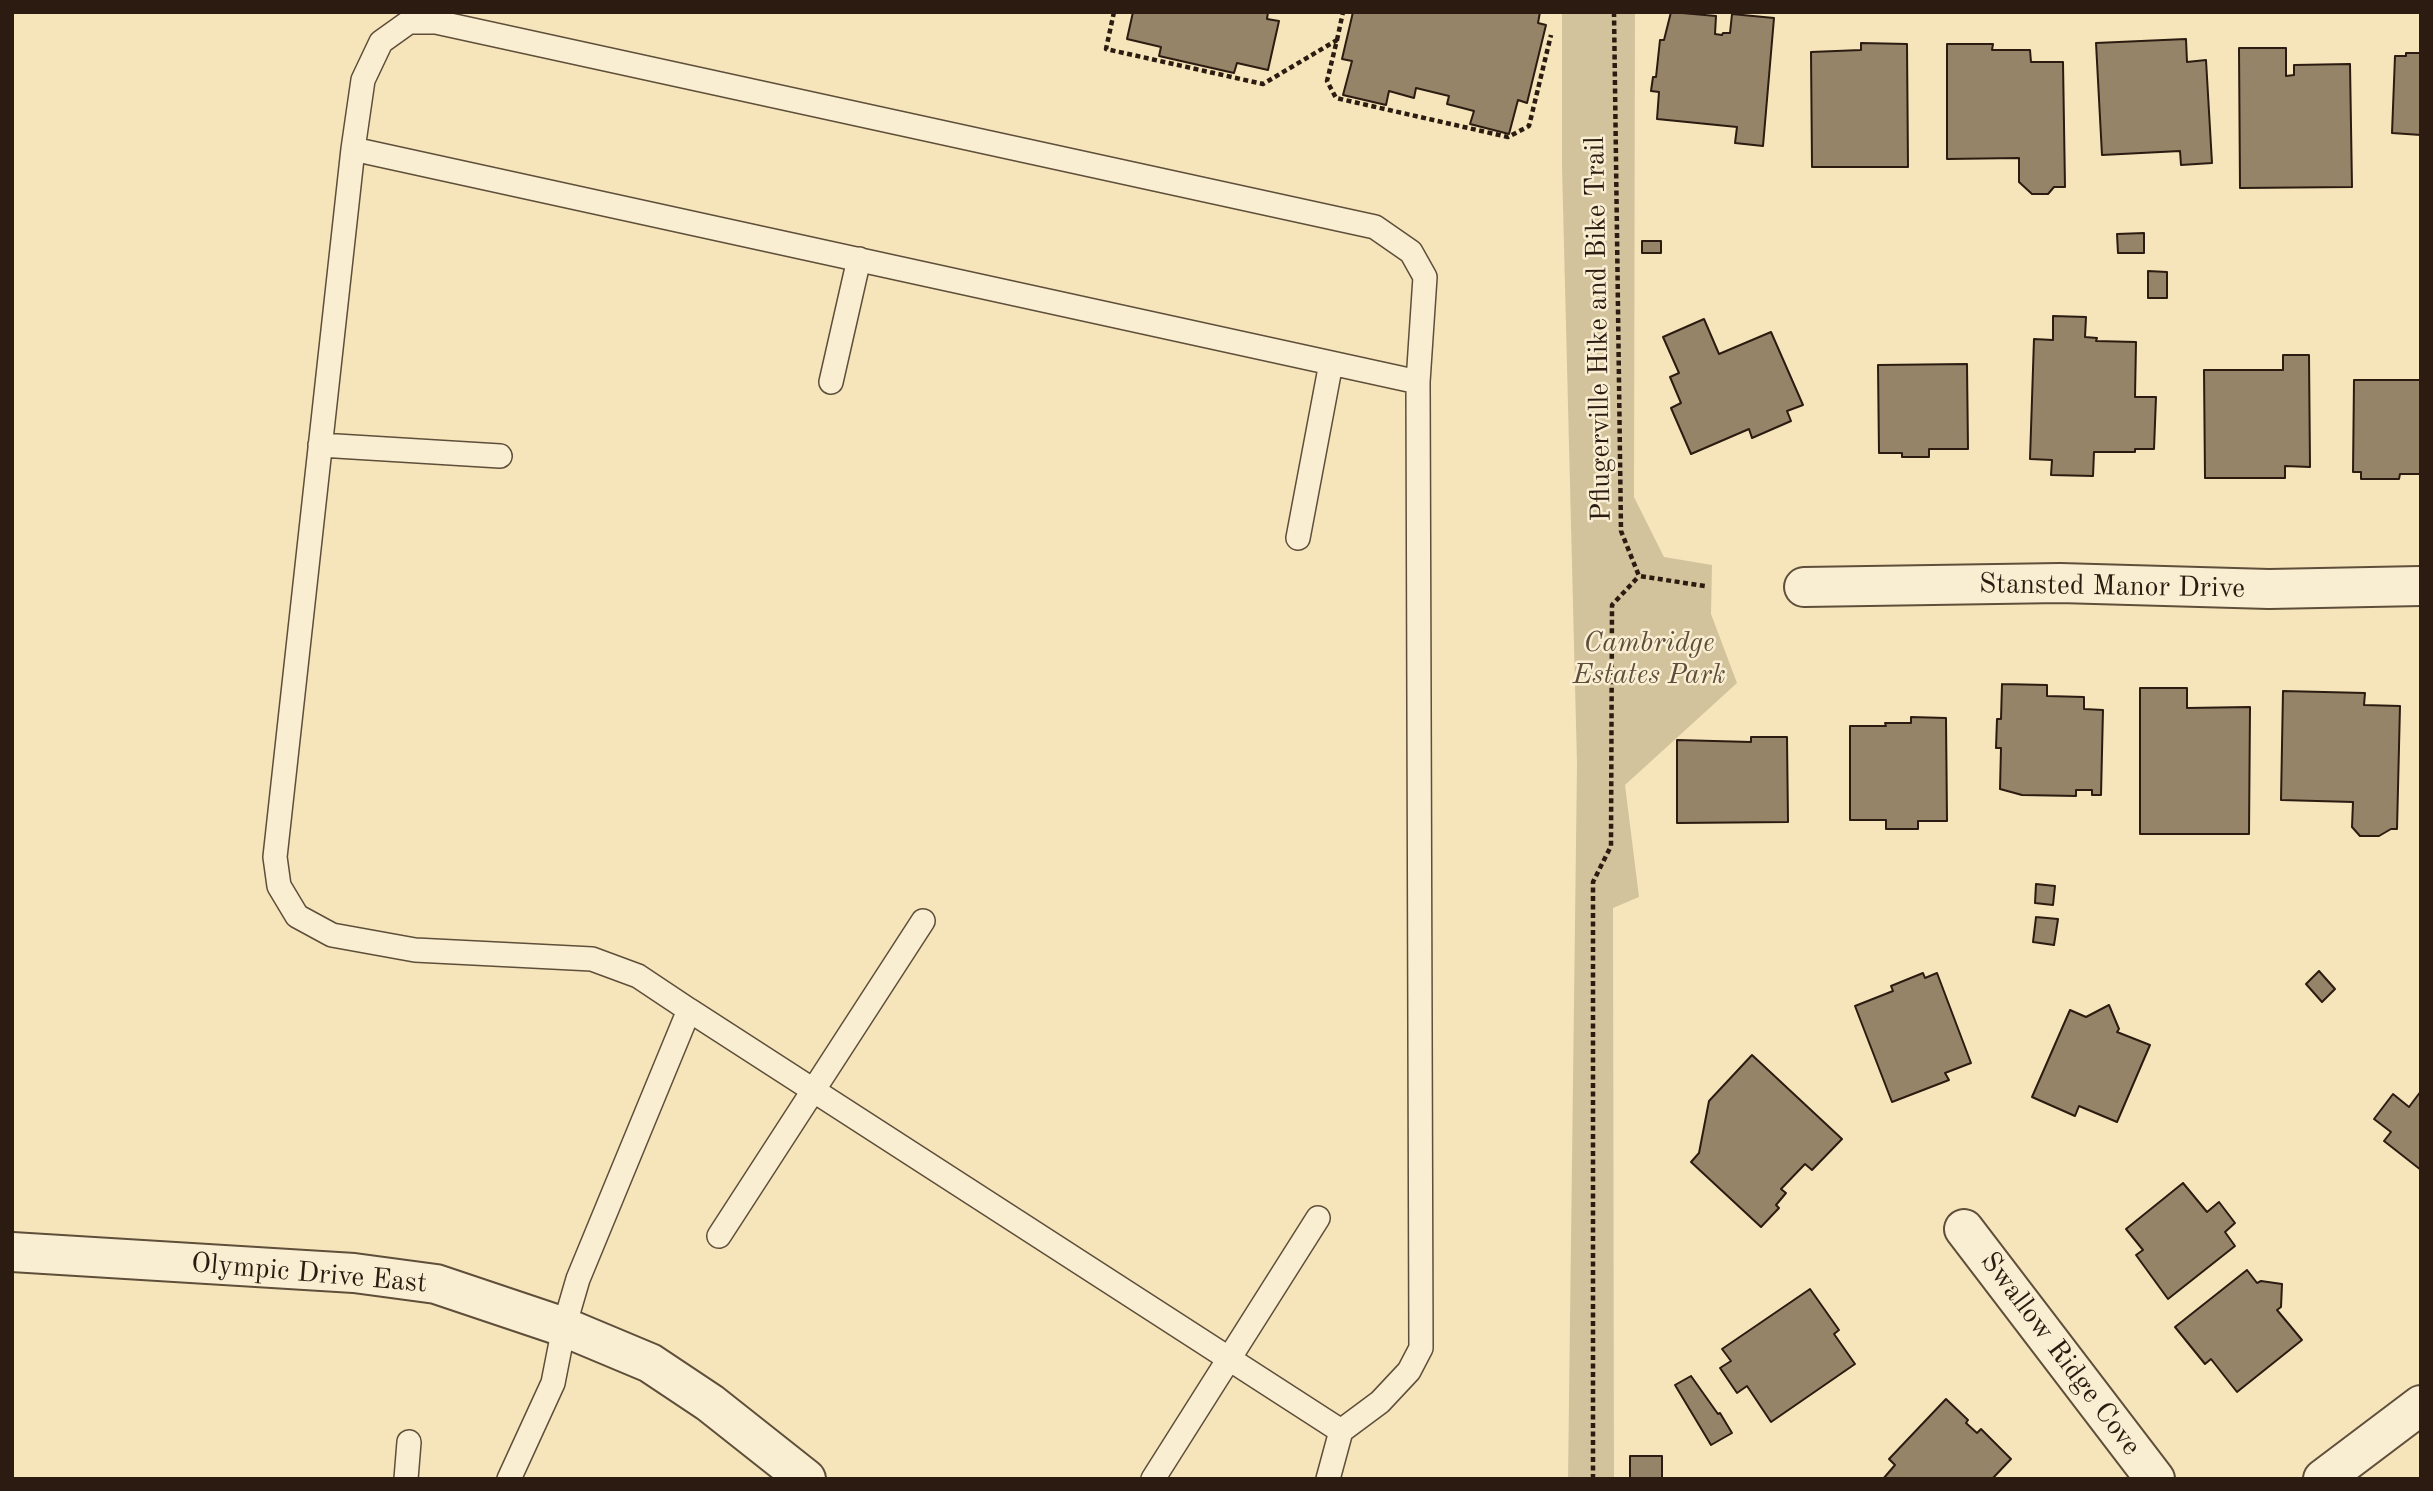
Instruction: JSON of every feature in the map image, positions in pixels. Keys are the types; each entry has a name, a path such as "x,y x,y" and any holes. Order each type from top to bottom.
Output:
{"street":[{"name":"Stansted Manor Drive","path":"1804,587 2060,583 2269,589 2421,586"},
{"name":"Swallow Ridge Cove","path":"1964,1228 2155,1479"},
{"name":"Olympic Drive East","path":"12,1252 354,1273 436,1284 564,1326 650,1363 710,1403 806,1479"},
{"path":"2323,1479 2421,1405"}],"lane":[{"path":"1328,1479 1341,1431 1380,1402 1409,1371 1421,1348 1418,382 1425,276 1411,252 1375,227 1362,224 436,22 408,22 381,42 363,80 353,149 275,858 279,886 297,916 332,935 415,950 592,960 638,976 1341,1431"},
{"path":"353,149 1418,382"},
{"path":"831,382 859,259"},
{"path":"1298,538 1331,363"},
{"path":"320,444 500,456"},
{"path":"719,1236 923,921"},
{"path":"509,1479 553,1383 564,1326 579,1279 689,1010"},
{"path":"1153,1479 1318,1218"},
{"path":"406,1479 409,1442"}],"path":[{"path":"1114,12 1106,49 1263,84 1337,40"},
{"path":"1343,12 1327,81 1336,98 1508,137 1529,125 1551,35"},
{"name":"Pflugerville Hike and Bike Trail","path":"1614,12 1621,531 1639,576"},
{"path":"1593,1479 1593,882 1612,846 1612,606 1639,576 1705,586"}],"green space":[{"name":"Cambridge Estates Park","path":"1562,12 1635,12 1634,497 1664,557 1712,565 1711,614 1737,683 1625,785 1639,897 1613,908 1614,1479 1568,1479 1577,764 1562,166"}],"building":[{"path":"1133,12 1268,12 1267,19 1279,21 1268,70 1237,63 1234,73 1159,56 1161,47 1127,39"},
{"path":"1353,12 1540,12 1538,23 1546,25 1527,103 1518,100 1509,134 1470,124 1474,111 1447,104 1449,96 1416,88 1414,98 1389,91 1386,105 1343,95 1352,61 1342,59"},
{"path":"1671,12 1716,16 1715,34 1722,35 1730,33 1732,14 1774,18 1763,146 1735,143 1737,127 1657,119 1659,92 1651,91 1653,77 1656,77 1660,40 1664,40"},
{"path":"2186,39 2187,62 2206,60 2212,163 2181,165 2180,151 2102,155 2096,43"},
{"path":"1861,43 1907,44 1908,167 1812,167 1811,52 1861,50"},
{"path":"1947,44 1993,44 1992,50 2030,50 2031,62 2063,62 2065,187 2054,187 2048,194 2032,194 2019,182 2019,158 1947,159"},
{"path":"2239,48 2286,48 2286,76 2294,75 2294,65 2350,64 2352,187 2240,188"},
{"path":"2406,53 2421,53 2421,135 2392,133 2395,56 2406,56"},
{"path":"2144,233 2144,253 2118,253 2117,234"},
{"path":"1642,241 1661,241 1661,253 1642,253"},
{"path":"2148,271 2167,272 2167,298 2148,298"},
{"path":"2053,316 2086,317 2085,337 2097,338 2096,341 2136,342 2135,397 2156,397 2154,449 2094,452 2093,476 2051,475 2052,460 2030,459 2034,339 2053,340"},
{"path":"1704,319 1719,354 1771,332 1803,405 1787,411 1791,421 1752,438 1749,429 1691,454 1671,408 1681,403 1670,377 1679,373 1663,337"},
{"path":"2283,355 2309,355 2310,467 2285,466 2285,478 2205,478 2204,370 2283,370"},
{"path":"1967,364 1968,449 1929,449 1929,457 1902,457 1902,453 1879,453 1878,365"},
{"path":"2354,380 2421,380 2421,474 2400,474 2399,479 2361,479 2361,472 2353,472"},
{"path":"2002,684 2047,685 2047,696 2084,697 2084,709 2103,710 2101,795 2092,795 2092,790 2076,790 2076,796 2022,795 2000,789 2001,748 1996,748 1997,719 2001,719"},
{"path":"2140,688 2187,688 2187,708 2250,707 2249,834 2140,834"},
{"path":"2283,691 2365,693 2364,705 2400,706 2397,829 2391,829 2379,836 2360,836 2352,827 2353,802 2281,800"},
{"path":"1911,717 1946,718 1947,821 1918,821 1918,829 1886,829 1886,820 1850,820 1850,726 1911,723"},
{"path":"1751,737 1787,737 1788,822 1677,823 1677,740 1751,742"},
{"path":"2036,884 2055,886 2053,905 2035,903"},
{"path":"2036,917 2058,919 2054,945 2033,942"},
{"path":"2319,971 2335,989 2322,1002 2306,984"},
{"path":"1923,973 1925,978 1937,973 1971,1063 1945,1073 1949,1080 1892,1102 1855,1006 1893,991 1891,986"},
{"path":"2109,1005 2119,1029 2117,1032 2150,1045 2117,1122 2079,1106 2075,1116 2032,1097 2070,1010 2086,1017"},
{"path":"1752,1055 1842,1139 1812,1170 1805,1164 1781,1189 1786,1193 1776,1205 1779,1208 1761,1227 1691,1162 1699,1153 1709,1101"},
{"path":"2421,1091 2421,1170 2384,1141 2391,1132 2374,1119 2393,1094 2409,1107"},
{"path":"2183,1183 2207,1212 2219,1202 2235,1223 2225,1232 2235,1246 2168,1299 2136,1255 2143,1250 2126,1229"},
{"path":"2247,1270 2257,1283 2261,1281 2282,1284 2281,1307 2277,1310 2302,1340 2237,1392 2211,1359 2205,1364 2175,1327"},
{"path":"1810,1289 1839,1330 1834,1334 1855,1364 1771,1422 1747,1386 1737,1393 1720,1368 1731,1361 1722,1349"},
{"path":"1691,1376 1732,1433 1711,1445 1675,1385"},
{"path":"1946,1399 1968,1420 1966,1423 1977,1433 1981,1429 2011,1459 1992,1479 1883,1479 1895,1465 1889,1459"},
{"path":"1630,1456 1662,1456 1662,1479 1630,1479"}]}
